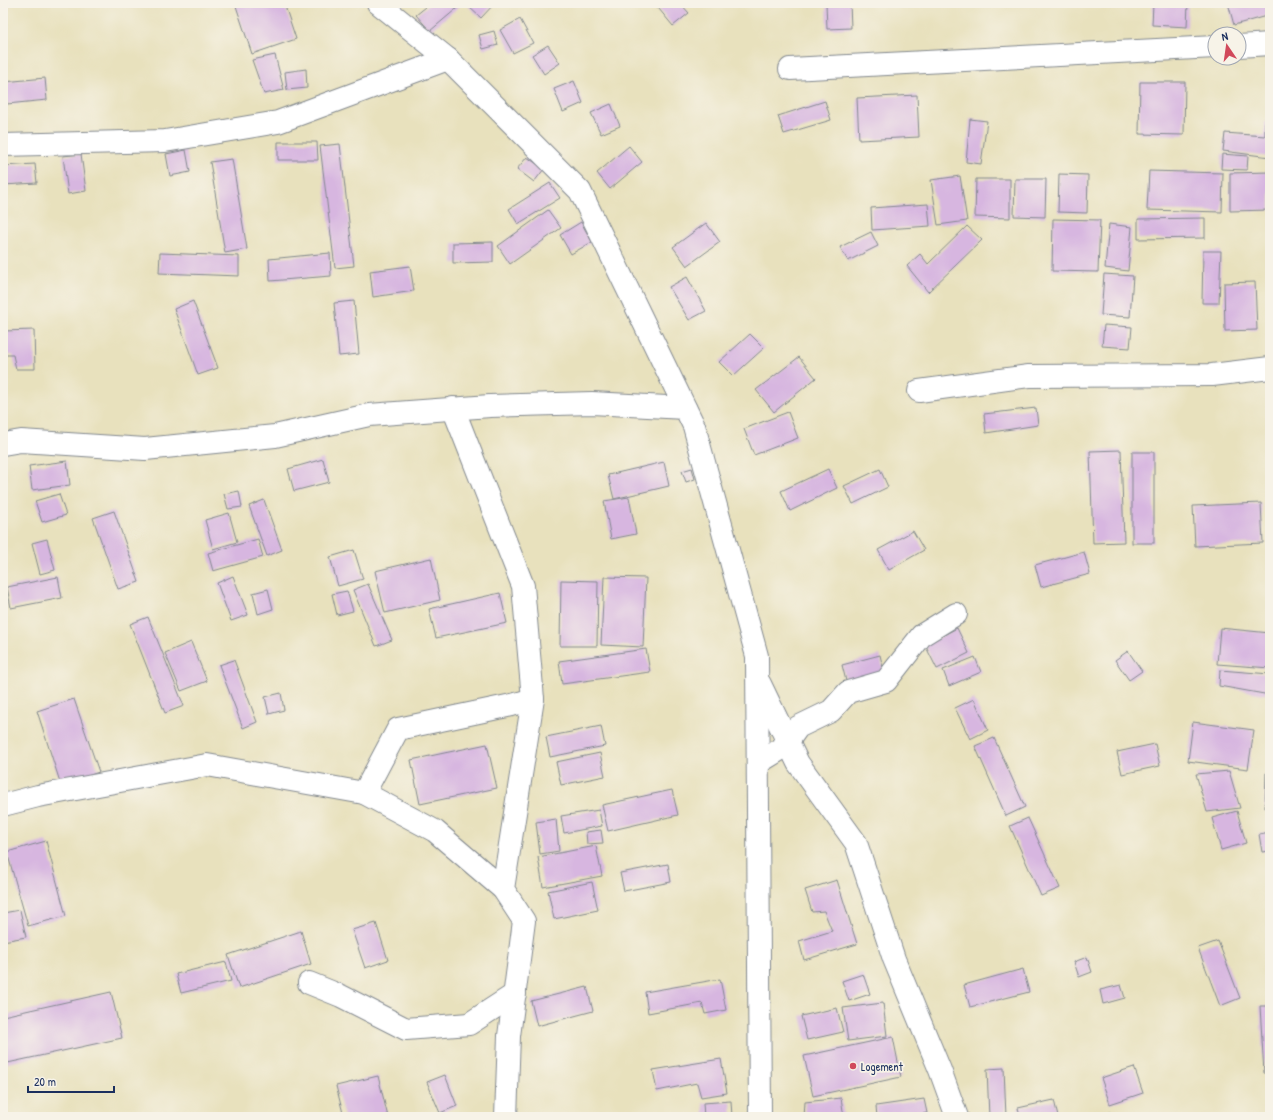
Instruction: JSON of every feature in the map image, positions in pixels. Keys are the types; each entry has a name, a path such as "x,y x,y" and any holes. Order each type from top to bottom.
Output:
{"street":[{"path":"378,3 448,59 580,191 694,426 757,656 760,1117"},
{"path":"1247,45 1270,44"},
{"path":"790,69 1207,47"},
{"path":"3,145 165,141 278,122 448,59"},
{"path":"919,391 1029,376 1212,375 1270,368"},
{"path":"3,444 21,441 145,449 275,436 369,415 453,408 592,403 685,408"},
{"path":"453,408 523,586 533,699 503,889"},
{"path":"758,763 784,748 798,727 831,711 848,692 886,681 922,635 956,614"},
{"path":"757,676 798,763 856,843 894,959 958,1117"},
{"path":"364,793 398,729 512,705 533,699"},
{"path":"3,805 38,796 207,765 364,793 435,832 503,889 524,921 509,1036 506,1117"},
{"path":"309,983 341,996 406,1029 469,1024 515,994"}],"building":[{"path":"235,3 284,3 296,39 252,54"},
{"path":"431,3 462,4 430,31 416,15"},
{"path":"472,3 495,3 481,18 468,6"},
{"path":"654,3 680,3 689,13 673,26"},
{"path":"826,3 850,3 851,28 827,29"},
{"path":"1153,3 1188,3 1187,27 1152,25"},
{"path":"1228,3 1266,3 1270,15 1234,25"},
{"path":"520,19 533,43 513,53 500,30"},
{"path":"494,31 498,45 483,49 479,35"},
{"path":"548,45 560,63 544,74 532,55"},
{"path":"275,55 284,90 264,94 252,60"},
{"path":"306,69 307,88 287,90 285,72"},
{"path":"45,78 47,100 7,104 4,82"},
{"path":"574,81 583,103 563,112 554,89"},
{"path":"1140,82 1185,82 1184,135 1139,134"},
{"path":"917,95 919,137 859,140 857,98"},
{"path":"825,101 831,120 784,134 778,116"},
{"path":"611,104 620,126 601,134 591,113"},
{"path":"970,119 987,121 981,164 966,162"},
{"path":"1265,122 1270,122 1270,157 1223,151 1225,133 1265,136"},
{"path":"278,142 317,142 318,160 278,160"},
{"path":"340,144 354,266 335,268 320,146"},
{"path":"629,146 642,162 610,189 597,173"},
{"path":"186,150 190,172 170,176 166,154"},
{"path":"81,154 86,191 68,194 63,156"},
{"path":"1222,154 1248,156 1247,170 1221,169"},
{"path":"527,157 544,169 534,182 517,169"},
{"path":"232,159 247,249 225,253 210,162"},
{"path":"35,164 37,183 3,185 3,166"},
{"path":"1149,171 1223,173 1222,212 1147,210"},
{"path":"1270,172 1270,210 1230,211 1230,173"},
{"path":"1059,174 1088,175 1087,213 1058,212"},
{"path":"960,176 967,221 938,225 931,180"},
{"path":"976,179 1010,179 1010,218 975,217"},
{"path":"1015,179 1046,179 1045,217 1014,216"},
{"path":"550,183 560,198 518,224 509,209"},
{"path":"928,204 930,226 872,230 871,208"},
{"path":"548,210 561,228 510,264 498,246"},
{"path":"1205,218 1205,238 1138,239 1138,219"},
{"path":"1053,219 1100,220 1098,272 1052,271"},
{"path":"581,222 592,242 571,254 560,235"},
{"path":"706,223 720,242 687,266 673,247"},
{"path":"1109,224 1132,227 1128,271 1105,268"},
{"path":"967,226 982,240 928,292 907,266 920,254 928,264"},
{"path":"871,232 878,246 848,261 840,247"},
{"path":"493,242 493,262 453,263 453,243"},
{"path":"1203,251 1221,251 1219,303 1202,303"},
{"path":"160,253 239,256 239,276 159,273"},
{"path":"330,253 331,276 270,281 269,259"},
{"path":"410,266 414,291 373,297 370,271"},
{"path":"1104,274 1133,276 1130,317 1101,315"},
{"path":"687,277 706,311 689,320 669,287"},
{"path":"1255,282 1257,330 1225,331 1224,283"},
{"path":"193,301 218,368 198,375 174,309"},
{"path":"354,301 359,354 339,356 334,303"},
{"path":"1104,325 1132,327 1130,348 1102,346"},
{"path":"34,330 35,369 16,369 13,355 3,355 3,331"},
{"path":"750,334 764,348 733,376 719,362"},
{"path":"799,357 816,378 774,412 756,390"},
{"path":"1036,408 1038,425 986,433 984,414"},
{"path":"788,412 798,438 754,455 744,429"},
{"path":"1121,450 1124,542 1093,543 1090,451"},
{"path":"1132,452 1154,452 1154,543 1132,543"},
{"path":"323,459 329,482 294,491 288,469"},
{"path":"67,461 70,485 32,490 29,466"},
{"path":"664,462 669,486 614,499 608,475"},
{"path":"692,468 695,479 686,482 682,471"},
{"path":"828,469 837,488 790,511 781,491"},
{"path":"880,469 888,487 853,504 844,486"},
{"path":"239,491 242,507 228,509 224,494"},
{"path":"59,494 66,515 42,522 35,501"},
{"path":"629,497 636,534 611,539 604,501"},
{"path":"264,500 282,550 267,556 249,506"},
{"path":"1261,503 1263,543 1195,546 1193,506"},
{"path":"114,511 139,582 118,589 93,518"},
{"path":"229,513 237,542 213,549 205,520"},
{"path":"913,531 924,550 889,570 878,550"},
{"path":"47,539 55,570 40,574 32,543"},
{"path":"258,539 263,557 213,571 208,553"},
{"path":"354,550 363,579 338,586 330,557"},
{"path":"1084,552 1090,574 1041,587 1035,565"},
{"path":"431,558 440,600 385,613 375,571"},
{"path":"233,576 248,615 231,621 217,583"},
{"path":"58,577 62,598 11,608 7,587"},
{"path":"604,577 646,578 643,647 601,645"},
{"path":"561,580 598,581 597,646 560,646"},
{"path":"368,584 392,640 376,646 353,590"},
{"path":"268,589 273,609 258,614 253,593"},
{"path":"347,591 353,611 337,615 332,594"},
{"path":"500,593 507,623 436,638 429,609"},
{"path":"148,617 184,706 165,713 130,624"},
{"path":"957,628 969,653 937,669 925,645"},
{"path":"1220,628 1270,633 1270,668 1217,664"},
{"path":"191,642 207,681 181,691 165,653"},
{"path":"646,649 650,672 562,684 559,661"},
{"path":"1128,651 1142,671 1129,680 1115,660"},
{"path":"880,655 885,676 847,685 842,665"},
{"path":"975,657 981,672 949,686 943,670"},
{"path":"234,660 257,722 243,728 219,665"},
{"path":"1220,670 1270,674 1270,695 1219,686"},
{"path":"281,693 284,710 269,714 265,697"},
{"path":"74,699 99,772 61,785 37,711"},
{"path":"974,699 988,730 970,739 955,708"},
{"path":"1193,722 1254,730 1248,769 1188,761"},
{"path":"601,726 605,746 550,757 546,737"},
{"path":"994,738 1025,807 1006,816 975,746"},
{"path":"487,744 497,788 420,804 411,760"},
{"path":"1155,744 1160,766 1122,774 1117,752"},
{"path":"600,753 605,776 561,785 556,762"},
{"path":"1229,771 1240,808 1207,812 1196,774"},
{"path":"1266,773 1270,773 1270,808 1265,808"},
{"path":"672,790 678,815 608,831 602,805"},
{"path":"599,810 602,826 564,833 561,816"},
{"path":"1237,811 1246,843 1221,850 1212,818"},
{"path":"1028,818 1060,888 1041,896 1010,826"},
{"path":"556,819 559,851 540,854 536,822"},
{"path":"601,830 603,843 587,844 586,832"},
{"path":"1270,832 1270,851 1262,852 1259,834"},
{"path":"46,841 66,916 28,926 7,852"},
{"path":"596,846 602,876 543,887 538,857"},
{"path":"668,864 671,882 624,891 620,873"},
{"path":"837,880 857,944 804,960 799,941 832,931 824,911 812,912 805,890"},
{"path":"592,882 598,910 554,919 548,891"},
{"path":"20,910 26,937 3,941 3,913"},
{"path":"376,923 388,960 365,968 352,930"},
{"path":"301,931 311,964 239,988 228,955"},
{"path":"1218,941 1240,998 1220,1006 1198,948"},
{"path":"1087,957 1092,972 1079,977 1074,962"},
{"path":"226,962 231,981 181,993 176,974"},
{"path":"1023,969 1029,992 970,1007 964,985"},
{"path":"863,974 870,994 849,1001 842,981"},
{"path":"720,979 726,1010 705,1014 702,1003 648,1013 645,992"},
{"path":"1121,985 1125,998 1103,1004 1100,990"},
{"path":"587,987 593,1011 537,1026 531,1001"},
{"path":"111,992 122,1038 3,1064 3,1016"},
{"path":"883,1003 887,1036 848,1041 843,1008"},
{"path":"1260,1006 1270,1006 1270,1073 1264,1073"},
{"path":"837,1008 843,1032 807,1040 801,1016"},
{"name":"Logement","path":"893,1037 901,1077 813,1096 804,1056"},
{"path":"721,1059 727,1093 701,1097 697,1083 657,1091 653,1070"},
{"path":"1134,1067 1143,1093 1110,1104 1101,1078"},
{"path":"1004,1068 1006,1117 989,1117 987,1069"},
{"path":"445,1075 457,1106 440,1113 427,1082"},
{"path":"378,1076 388,1117 344,1117 336,1086"},
{"path":"841,1098 844,1117 804,1117 805,1102"},
{"path":"924,1099 927,1113 901,1117 877,1117 876,1106"},
{"path":"1054,1100 1058,1117 1020,1117 1018,1108"},
{"path":"731,1101 732,1117 704,1117 703,1103"},
{"path":"1110,1112 1111,1117 1094,1117 1094,1116"}],"place":[{"name":"Logement","path":"853,1066"}]}
